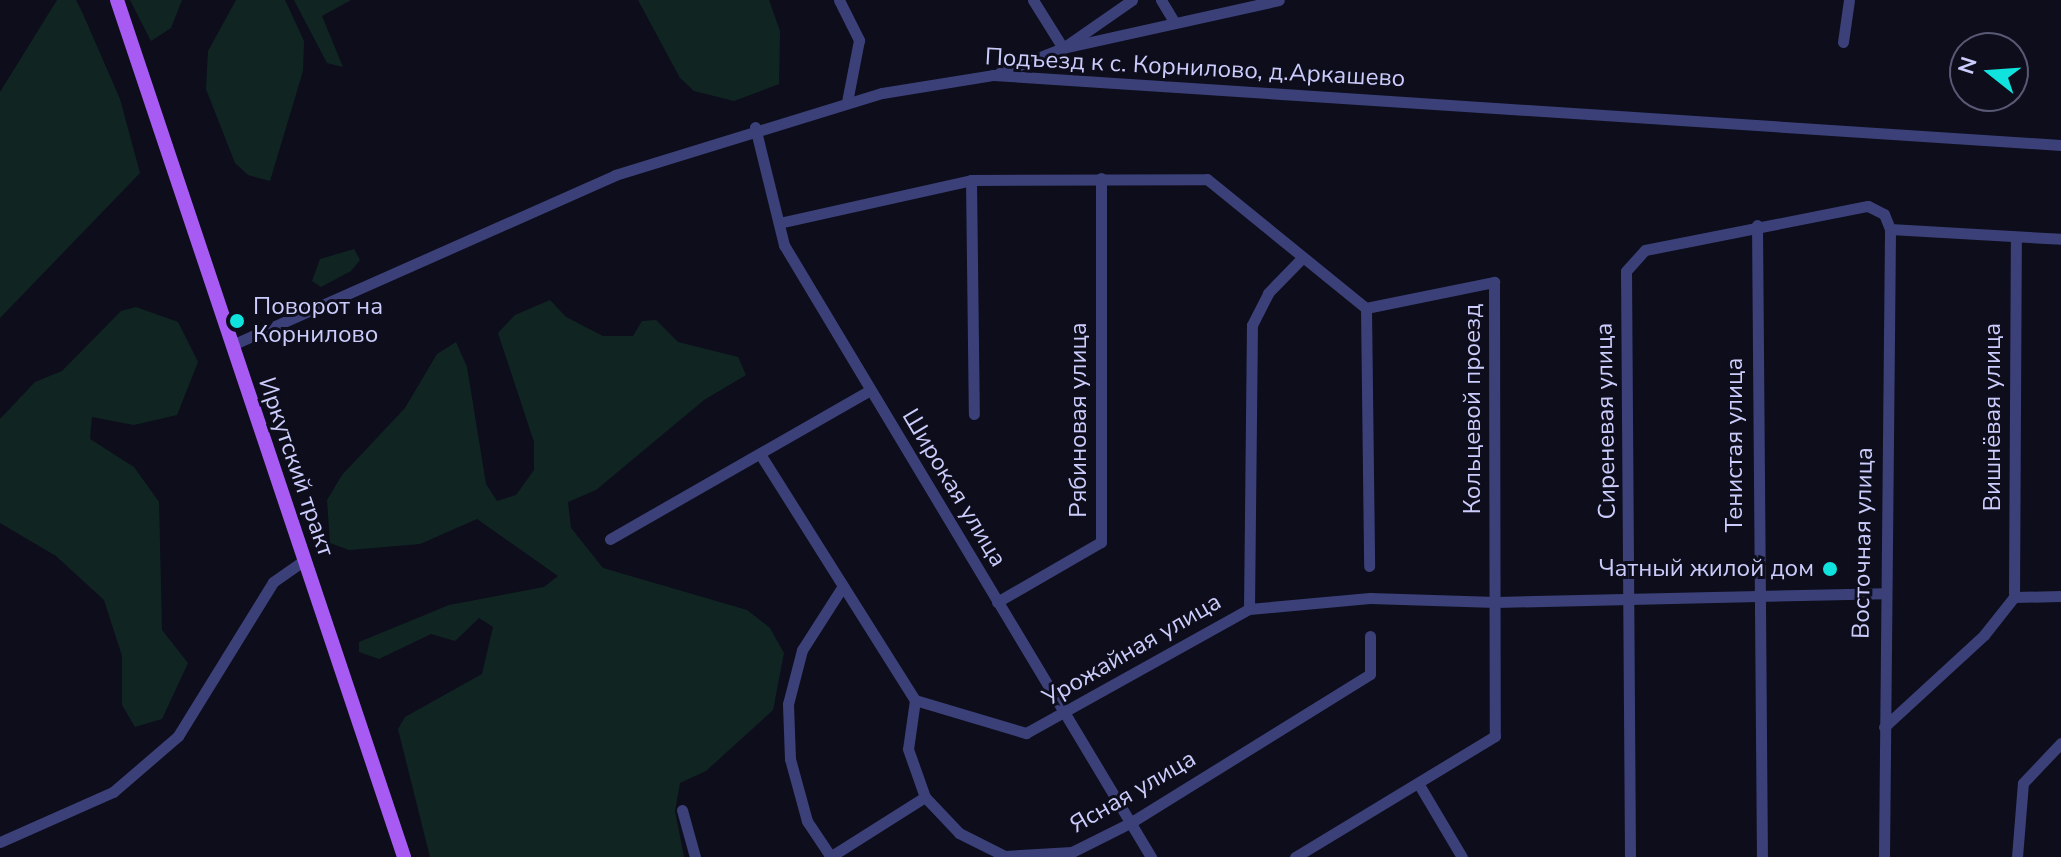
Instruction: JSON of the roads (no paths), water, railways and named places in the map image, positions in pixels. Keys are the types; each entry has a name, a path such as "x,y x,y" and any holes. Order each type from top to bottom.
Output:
{"main road":[{"name":"Иркутский тракт","path":"117,0 404,857"}],"street":[{"path":"839,0 859,40 847,102"},
{"path":"1033,0 1063,48"},
{"path":"1063,48 1132,0"},
{"path":"1161,0 1174,22"},
{"path":"993,75 1063,48 1277,0"},
{"path":"1843,42 1849,0"},
{"name":"Подъезд к с. Корнилово, д.Аркашево","path":"232,345 615,175 755,127 847,102 993,75 2061,145"},
{"name":"Широкая улица","path":"755,127 784,245 1151,857"},
{"name":"Рябиновая улица","path":"997,602 1101,542 1101,178"},
{"path":"779,223 971,180 1207,179 1366,308 1369,566"},
{"path":"971,180 974,414"},
{"path":"1757,225 1868,206 1884,214 1890,229 2061,239"},
{"name":"Сиреневая улица","path":"1630,857 1631,594 1626,271 1645,250 1757,225"},
{"name":"Тенистая улица","path":"1757,225 1756,595 1762,857"},
{"name":"Восточная улица","path":"1884,857 1884,593 1890,229"},
{"name":"Вишнёвая улица","path":"2014,597 2016,237"},
{"name":"Урожайная улица","path":"915,700 1026,733 1065,716 1249,609 1252,325 1268,293 1303,257"},
{"name":"Кольцевой проезд","path":"1295,857 1495,736 1494,282 1366,308"},
{"path":"610,539 870,390"},
{"path":"760,454 915,700"},
{"path":"0,842 113,792 169,744 203,700 273,582 304,560"},
{"path":"843,586 802,650 788,704 790,759 807,821 830,857 925,797"},
{"path":"1249,609 1370,598 1496,602 1631,594 1884,593"},
{"path":"1884,727 1984,635 2014,597 2061,596"},
{"name":"Ясная улица","path":"915,700 908,749 925,797 959,833 1005,856 1072,852 1130,823 1370,674 1370,636"},
{"path":"2017,857 2017,804 2023,783 2061,743"},
{"path":"1418,783 1462,857"},
{"path":"682,810 695,857"}],"place":[{"name":"Поворот на Корнилово","path":"237,321"},
{"name":"Чатный жилой дом","path":"1830,569"}]}
